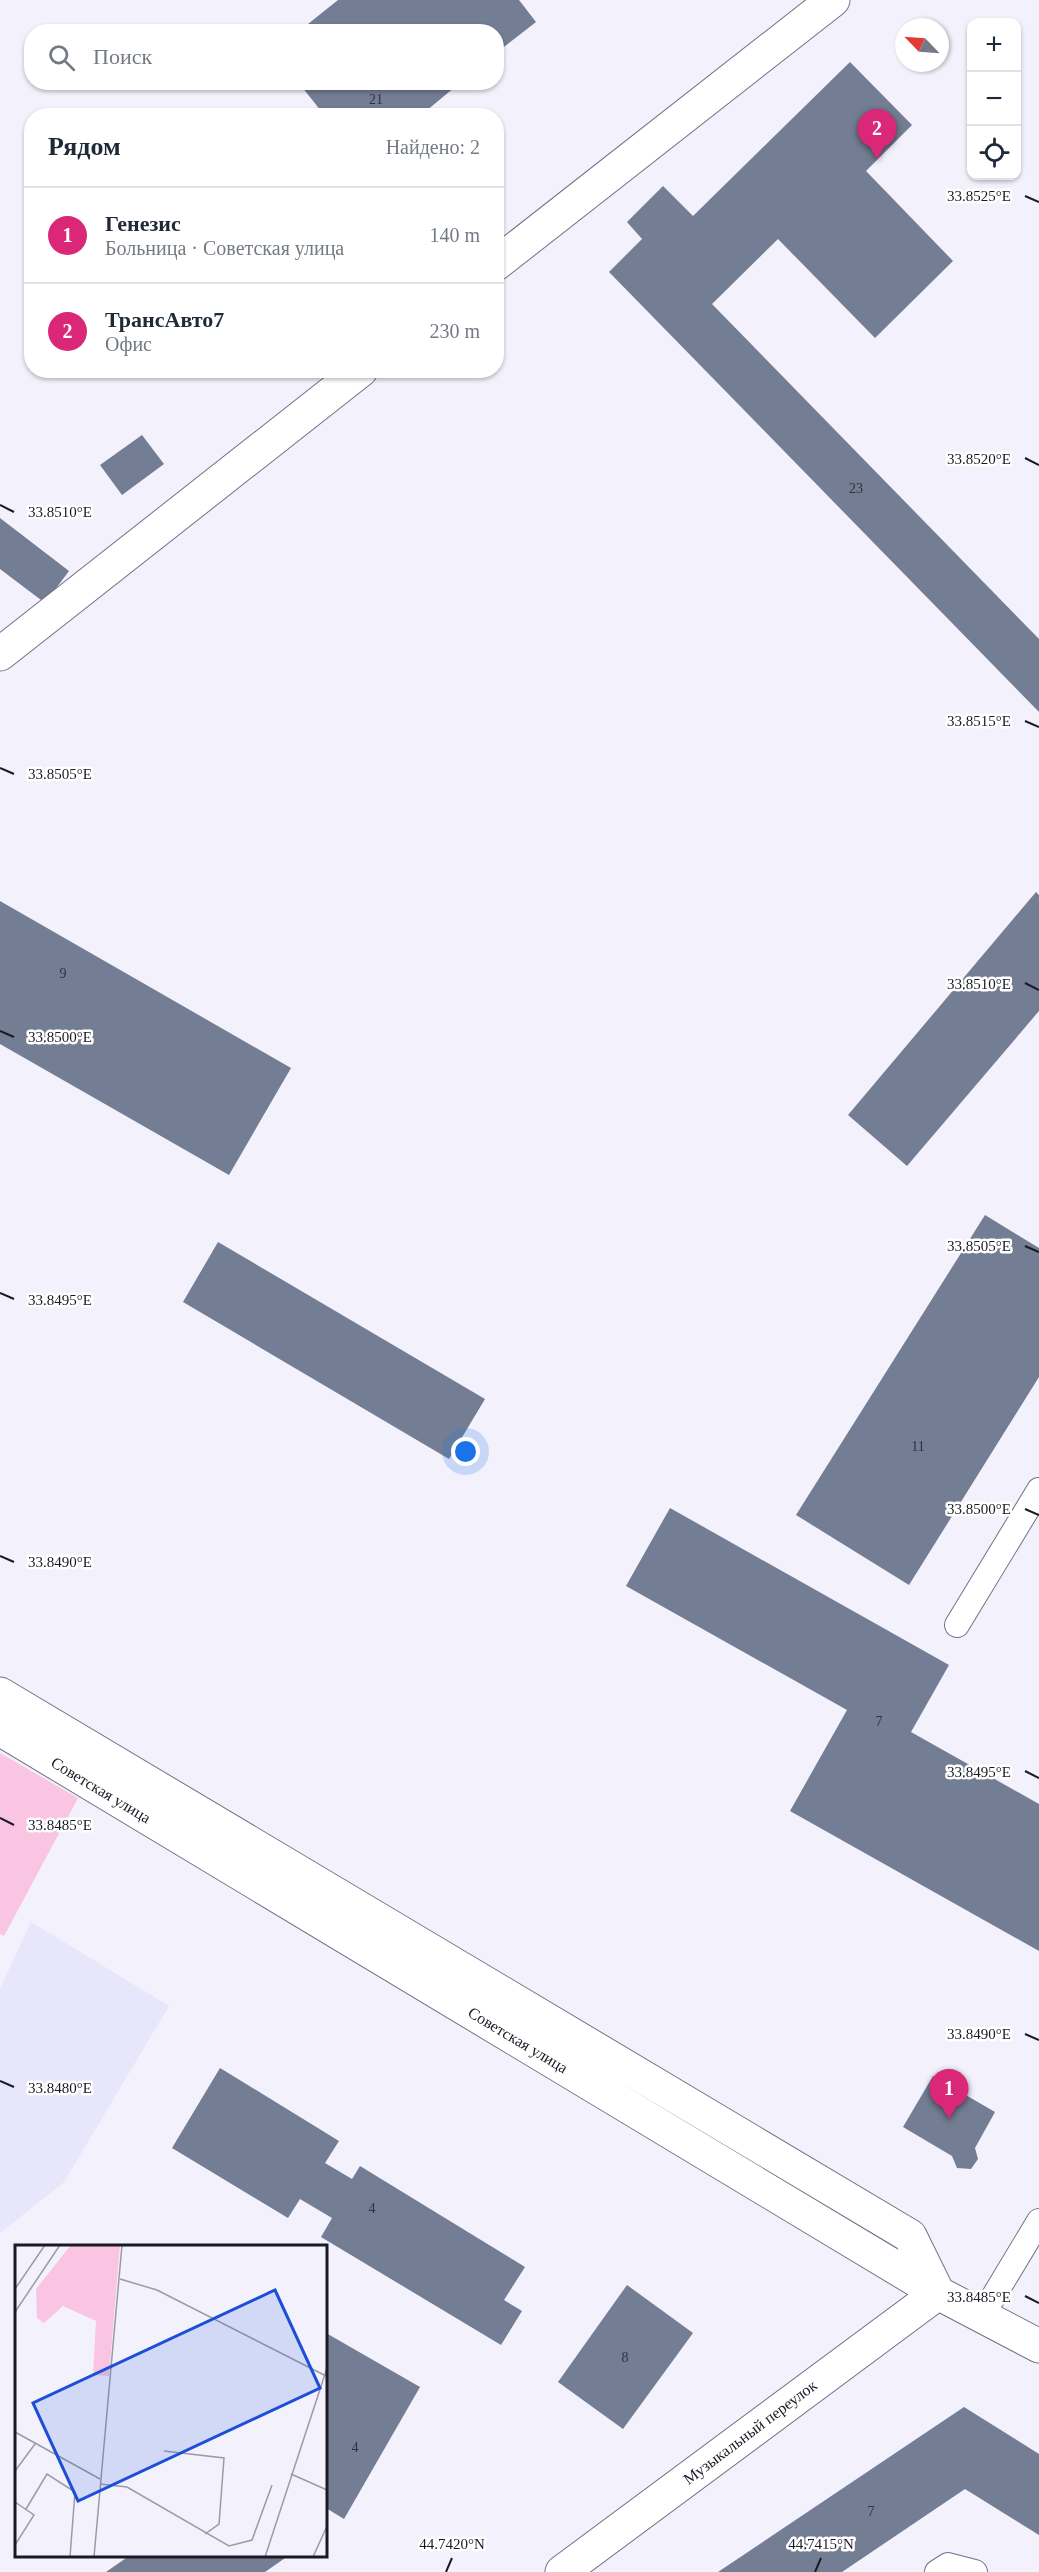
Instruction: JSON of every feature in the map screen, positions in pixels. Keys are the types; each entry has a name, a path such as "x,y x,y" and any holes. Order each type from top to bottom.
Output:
{"street":[{"path":"504,258 833,0"},
{"path":"0,654 351,378"},
{"path":"0,1694 910,2236 938,2293"},
{"name":"Советская улица","path":"0,1730 938,2293 983,2314 1039,2346"},
{"name":"Музыкальный переулок","path":"562,2572 938,2293"}],"lane":[{"path":"957,1625 1039,1490"},
{"path":"983,2314 1039,2221"},
{"path":"937,2572 948,2565 975,2572"}],"shaded area":[{"path":"0,1753 78,1798 4,1936 0,1934"},
{"path":"31,1922 169,2006 64,2182 0,2233 0,1989"}],"building":[{"path":"338,0 519,0 536,22 504,47 504,24 308,24"},
{"path":"850,62 912,125 866,171 953,261 875,338 778,239 712,304 1039,639 1039,712 609,272 642,239 627,222 663,186 693,216"},
{"path":"304,90 451,90 430,108 319,108"},
{"path":"142,435 164,464 122,495 100,465"},
{"path":"0,518 69,571 45,603 0,569"},
{"path":"1036,892 1039,895 1039,1011 907,1166 848,1115"},
{"path":"0,901 291,1068 229,1175 0,1044"},
{"path":"985,1215 1039,1248 1039,1377 909,1585 796,1515"},
{"path":"218,1242 485,1399 449,1459 183,1302"},
{"path":"670,1508 949,1665 911,1732 1039,1804 1039,1951 790,1811 847,1710 626,1586"},
{"path":"220,2068 339,2141 325,2163 352,2179 360,2166 525,2267 504,2300 522,2311 501,2345 321,2237 332,2218 300,2199 288,2218 172,2148"},
{"path":"933,2076 995,2112 975,2148 978,2159 971,2169 957,2168 952,2156 903,2127"},
{"path":"627,2285 693,2333 623,2429 558,2382"},
{"path":"327,2334 420,2387 344,2519 327,2509"},
{"path":"964,2407 1039,2454 1039,2535 965,2489 842,2572 718,2572"},
{"path":"128,2557 287,2557 265,2572 106,2572"}],"place":[{"name":"ТрансАвто7","path":"877,159"},
{"name":"Генезис","path":"949,2119"}]}
